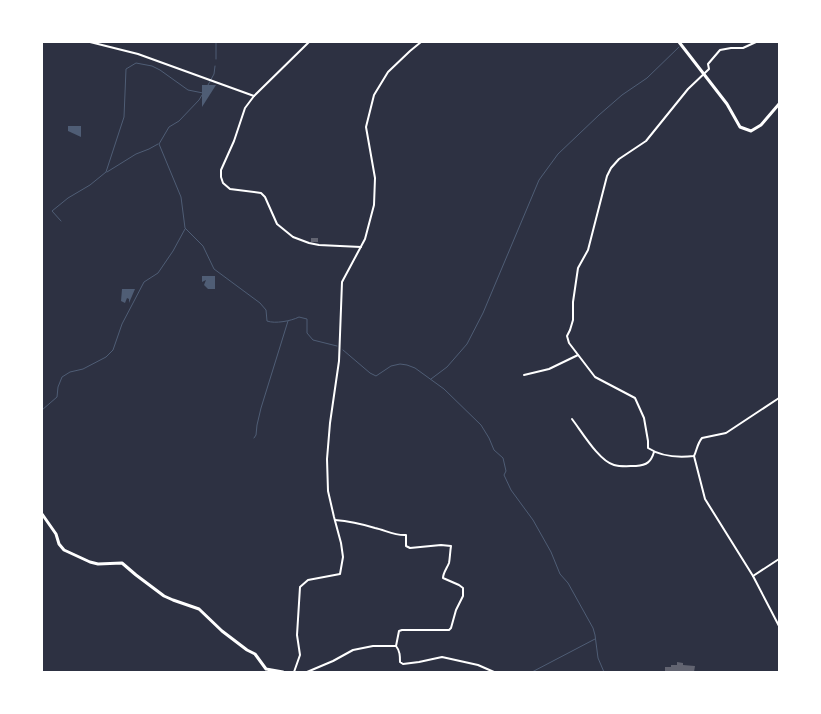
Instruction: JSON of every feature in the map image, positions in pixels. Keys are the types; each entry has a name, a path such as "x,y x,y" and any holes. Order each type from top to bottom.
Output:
{"main road":[{"path":"679,42 726,104 740,127 751,131 761,125 779,104"},
{"path":"42,514 56,534 59,544 64,550 98,564 122,563 164,596 199,609 222,631 247,650 255,654 266,669 283,672"}],"street":[{"path":"90,42 138,54 254,96"},
{"path":"309,42 254,96 245,108 234,141 221,170 221,177 223,183 230,189 261,193 265,197 277,224 293,237 319,245 361,247"},
{"path":"294,672 300,654 297,635 300,587 308,580 340,574 343,557 328,491 327,459 330,423 339,361 342,282 354,256 365,239 374,205 376,178 366,126 374,95 388,72 421,42"},
{"path":"694,456 681,458 662,455 648,448 644,418 635,398 595,376 568,343 566,336 570,330 573,320 573,302 578,268 588,250 607,176 611,168 619,159 646,142 688,89 709,69 708,64 720,50 743,48 756,42"},
{"path":"524,375 549,369 578,355"},
{"path":"779,398 726,433 702,438 697,444 694,456 705,499 753,576 779,626"},
{"path":"572,419 600,456 613,465 637,466 648,464 652,459 654,452"},
{"path":"335,520 346,521 392,533 406,535 406,546 410,548 441,545 451,546 449,562 443,578 463,588 463,596 456,610 451,628 449,630 399,631 396,646 399,652 400,662 403,664 442,657 478,665 494,672"},
{"path":"753,576 779,559"},
{"path":"307,672 333,661 353,650 374,646 396,646"}],"water":[{"path":"202,85 216,85 202,107"},
{"path":"68,126 81,126 81,137 68,131"},
{"path":"202,276 215,276 215,289 208,289 204,285 206,280 202,282"},
{"path":"122,289 135,289 129,303 129,299 127,298 125,303 121,301"}],"building":[{"path":"311,238 318,238 318,242 311,242"},
{"path":"677,662 683,663 683,665 695,666 694,672 665,672 665,667 677,665"}],"waterway":[{"path":"216,42 216,59"},
{"path":"431,379 447,367 467,344 483,313 539,180 558,154 599,115 622,95 647,78 679,47"},
{"path":"61,221 52,211 106,172 124,117 126,69 136,63 152,66 188,90 203,93"},
{"path":"208,85 214,74 215,66"},
{"path":"202,95 179,121 169,127 159,144 181,197 185,228 203,246 214,269 260,303 266,310 267,321 283,322 299,317 307,319 307,333 313,340 337,346"},
{"path":"107,172 136,154 158,144"},
{"path":"42,410 57,397 58,387 62,377 70,372 83,369 106,357 113,350 122,324 144,282 158,273 173,251 185,229"},
{"path":"254,438 256,435 261,408 288,321"},
{"path":"343,350 370,373 376,376 391,366 400,364 415,368 444,389 481,425 494,450 503,458 506,471 504,475 511,490 533,520 551,552 560,574 568,583 593,628 598,658 604,672"},
{"path":"532,672 595,639"}]}
